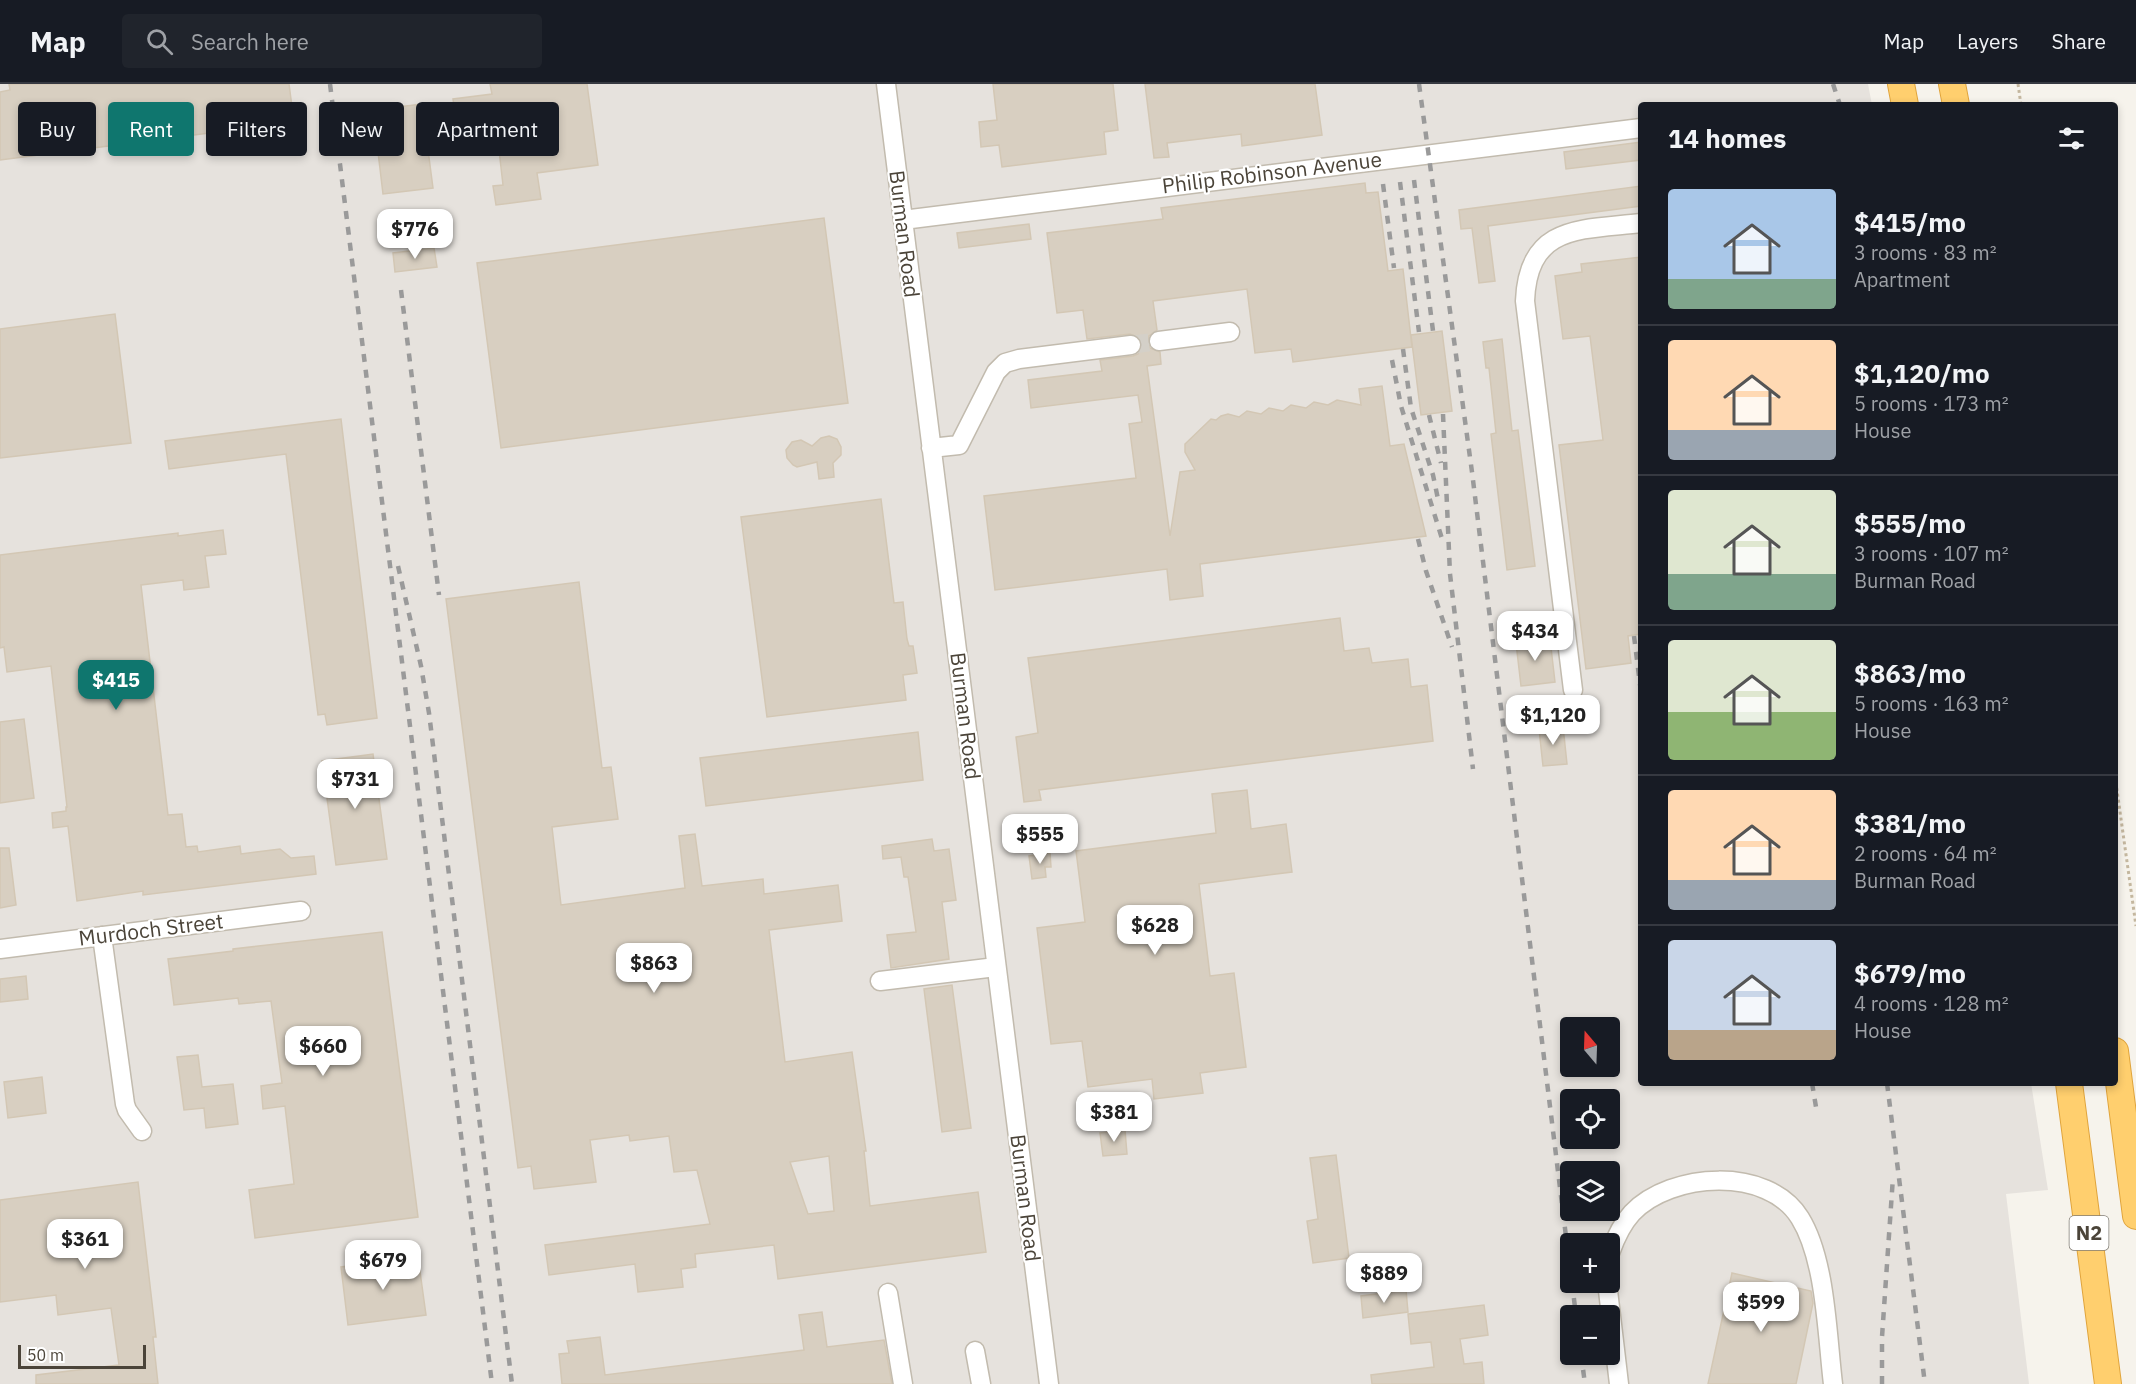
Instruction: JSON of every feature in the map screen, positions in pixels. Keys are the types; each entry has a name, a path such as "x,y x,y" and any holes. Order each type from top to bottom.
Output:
{"highway":[{"path":"1901,84 1904,102"},
{"path":"1952,84 1955,102"},
{"name":"N2","path":"2118,1075 2136,1216"},
{"name":"N2","path":"2069,1086 2108,1384"}],"street":[{"name":"Burman Road","path":"886,84 1048,1384"},
{"name":"Philip Robinson Avenue","path":"903,220 1638,128"},
{"path":"1573,690 1525,301 1527,278 1538,252 1554,239 1577,230 1638,223"},
{"path":"1159,341 1230,333"},
{"path":"932,448 959,445 996,372 1005,363 1019,359 1131,345"},
{"name":"Murdoch Street","path":"0,949 302,910"},
{"path":"102,936 125,1104 142,1131"},
{"path":"880,981 996,966"},
{"path":"1619,1233 1632,1213 1645,1203 1684,1185 1712,1180 1734,1181 1759,1188 1790,1206 1799,1216 1813,1246 1822,1295 1833,1384"},
{"path":"888,1293 903,1384"},
{"path":"1608,1293 1619,1384"},
{"path":"975,1351 981,1384"}],"path":[{"path":"2018,84 2021,102"},
{"path":"2118,797 2136,926"}],"shaded area":[{"path":"0,84 1868,84 1871,102 1638,102 1638,1086 2031,1086 2048,1190 2006,1194 2029,1384 0,1384"}],"building":[{"path":"9,84 289,84 291,102 206,102 206,133 194,135 194,102 108,102 108,146 96,148 96,102 18,102 18,156 31,156 0,160 0,92 10,90"},
{"path":"490,84 587,84 598,165 537,173 541,199 496,205 493,186 503,185 500,156 559,156 559,102 453,102 453,99 492,94"},
{"path":"993,84 1113,84 1118,130 1104,132 1106,154 1002,167 999,145 981,147 979,122 997,120"},
{"path":"1145,84 1315,84 1322,135 1242,146 1241,134 1167,143 1169,157 1154,158"},
{"path":"416,105 416,156 429,156 433,188 383,194 378,156 404,156 404,106"},
{"path":"1638,142 1638,160 1566,169 1564,152"},
{"path":"1365,183 1366,193 1378,192 1388,271 1403,269 1412,347 1293,362 1291,349 1255,353 1247,289 1153,301 1157,330 1149,336 1148,342 1150,348 1160,352 1161,364 1147,366 1170,536 1180,472 1195,470 1185,452 1185,444 1211,419 1216,420 1228,414 1239,417 1247,411 1261,414 1269,408 1283,411 1291,405 1306,408 1314,402 1328,405 1337,400 1361,405 1359,389 1382,386 1390,446 1404,444 1426,536 1200,564 1203,596 1170,600 1167,569 995,590 984,496 1136,478 1129,424 1142,422 1138,395 1031,408 1028,380 1102,371 1100,360 1133,356 1138,354 1142,344 1140,338 1130,334 1087,339 1083,310 1057,313 1047,233 1163,219 1161,208"},
{"path":"1638,186 1638,206 1488,226 1495,281 1479,283 1472,228 1461,229 1459,210"},
{"path":"824,218 848,403 501,448 477,263"},
{"path":"1029,224 1031,239 959,248 957,233"},
{"path":"434,248 437,267 395,272 393,253"},
{"path":"1638,257 1638,634 1628,636 1631,663 1586,669 1559,445 1603,440 1590,336 1563,339 1555,276 1582,272 1581,264"},
{"path":"115,314 131,443 0,458 0,329"},
{"path":"1442,331 1452,411 1421,415 1411,335"},
{"path":"1502,339 1512,431 1518,430 1535,566 1507,570 1491,434 1496,433 1489,368 1486,368 1483,342"},
{"path":"341,419 377,718 327,725 325,714 318,715 286,454 169,469 165,441"},
{"path":"829,436 837,439 841,447 841,455 833,463 834,477 819,479 817,462 797,467 787,458 786,450 792,442 801,440 812,446 821,438"},
{"path":"881,499 894,603 903,602 907,639 909,646 913,646 917,673 903,675 906,700 767,717 741,517"},
{"path":"223,530 226,554 205,556 209,587 184,590 183,580 141,585 168,815 182,814 186,847 197,846 198,852 240,846 241,854 280,849 291,858 314,856 316,874 143,895 143,891 77,901 68,826 53,828 52,813 66,811 67,807 51,666 7,672 4,647 0,648 0,555 178,533 178,536"},
{"path":"579,582 602,768 611,767 618,819 552,827 561,905 685,888 679,836 695,834 702,886 763,879 764,894 838,885 842,921 769,930 785,1062 852,1052 866,1151 864,1151 870,1206 978,1192 986,1252 778,1279 774,1245 695,1254 696,1267 681,1269 683,1287 638,1292 635,1264 549,1275 545,1245 710,1224 697,1170 674,1172 669,1136 630,1141 629,1135 590,1140 596,1182 534,1189 531,1166 518,1168 446,599","holes":["829,1156 834,1211 808,1214 790,1162"]},
{"path":"1340,618 1344,651 1369,648 1372,663 1408,659 1411,687 1427,685 1433,741 1039,790 1041,800 1024,802 1016,737 1038,733 1028,658"},
{"path":"1550,639 1555,682 1521,686 1516,643"},
{"path":"24,719 34,798 0,803 0,722"},
{"path":"1563,726 1567,764 1543,766 1539,729"},
{"path":"918,732 923,780 706,806 700,758"},
{"path":"373,754 387,859 336,865 322,761"},
{"path":"1247,790 1251,829 1286,824 1292,872 1199,884 1210,976 1234,973 1246,1067 1200,1073 1203,1093 1154,1099 1152,1079 1088,1087 1082,1041 1051,1044 1037,928 1085,922 1076,851 1216,833 1212,794"},
{"path":"932,839 934,851 949,849 956,900 942,902 949,959 891,968 887,935 916,932 908,877 904,877 901,857 883,859 882,846"},
{"path":"0,848 9,848 16,905 0,908"},
{"path":"1050,853 1051,867 1045,867 1046,877 1032,879 1029,856"},
{"path":"382,932 418,1217 255,1238 249,1190 294,1184 285,1106 263,1109 261,1086 282,1083 271,1001 239,1004 238,998 174,1005 168,959"},
{"path":"26,976 28,999 0,1002 0,979"},
{"path":"952,985 971,1128 942,1132 924,989"},
{"path":"198,1055 202,1087 233,1084 238,1124 206,1128 204,1108 184,1110 177,1057"},
{"path":"42,1077 46,1113 8,1118 4,1082"},
{"path":"1125,1130 1127,1154 1103,1156 1100,1133"},
{"path":"1336,1155 1349,1258 1313,1263 1307,1221 1318,1219 1310,1158"},
{"path":"138,1182 156,1337 153,1337 158,1384 36,1384 36,1375 119,1365 111,1308 58,1315 56,1295 0,1302 0,1200"},
{"path":"418,1257 426,1315 348,1325 341,1267"},
{"path":"1732,1273 1811,1291 1813,1303 1796,1384 1708,1384"},
{"path":"1406,1290 1408,1312 1363,1318 1361,1296"},
{"path":"1484,1305 1488,1335 1460,1339 1464,1364 1482,1362 1484,1384 1372,1384 1371,1375 1434,1367 1431,1342 1411,1344 1408,1314"},
{"path":"822,1312 827,1347 884,1340 892,1384 562,1384 559,1354 569,1353 567,1341 600,1337 605,1375 804,1350 799,1315"}],"tunnel":[{"path":"1131,345 1159,341"}],"railway":[{"path":"330,84 492,1384"},
{"path":"1419,84 1472,472 1566,1233"},
{"path":"1833,84 1839,102"},
{"path":"1414,180 1433,331"},
{"path":"1400,182 1419,332"},
{"path":"1383,184 1394,268"},
{"path":"401,290 439,595"},
{"path":"1403,349 1411,408 1433,475 1439,504"},
{"path":"1392,360 1401,406 1443,542"},
{"path":"1443,414 1450,574 1473,769"},
{"path":"1429,415 1441,463"},
{"path":"1418,539 1426,571 1452,647"},
{"path":"398,566 421,666 429,713 512,1384"},
{"path":"1634,636 1638,668"},
{"path":"1812,1086 1816,1107"},
{"path":"1887,1086 1925,1384"},
{"path":"1882,1384 1882,1337 1893,1177"},
{"path":"1573,1293 1575,1305"},
{"path":"1582,1365 1585,1384"}]}
